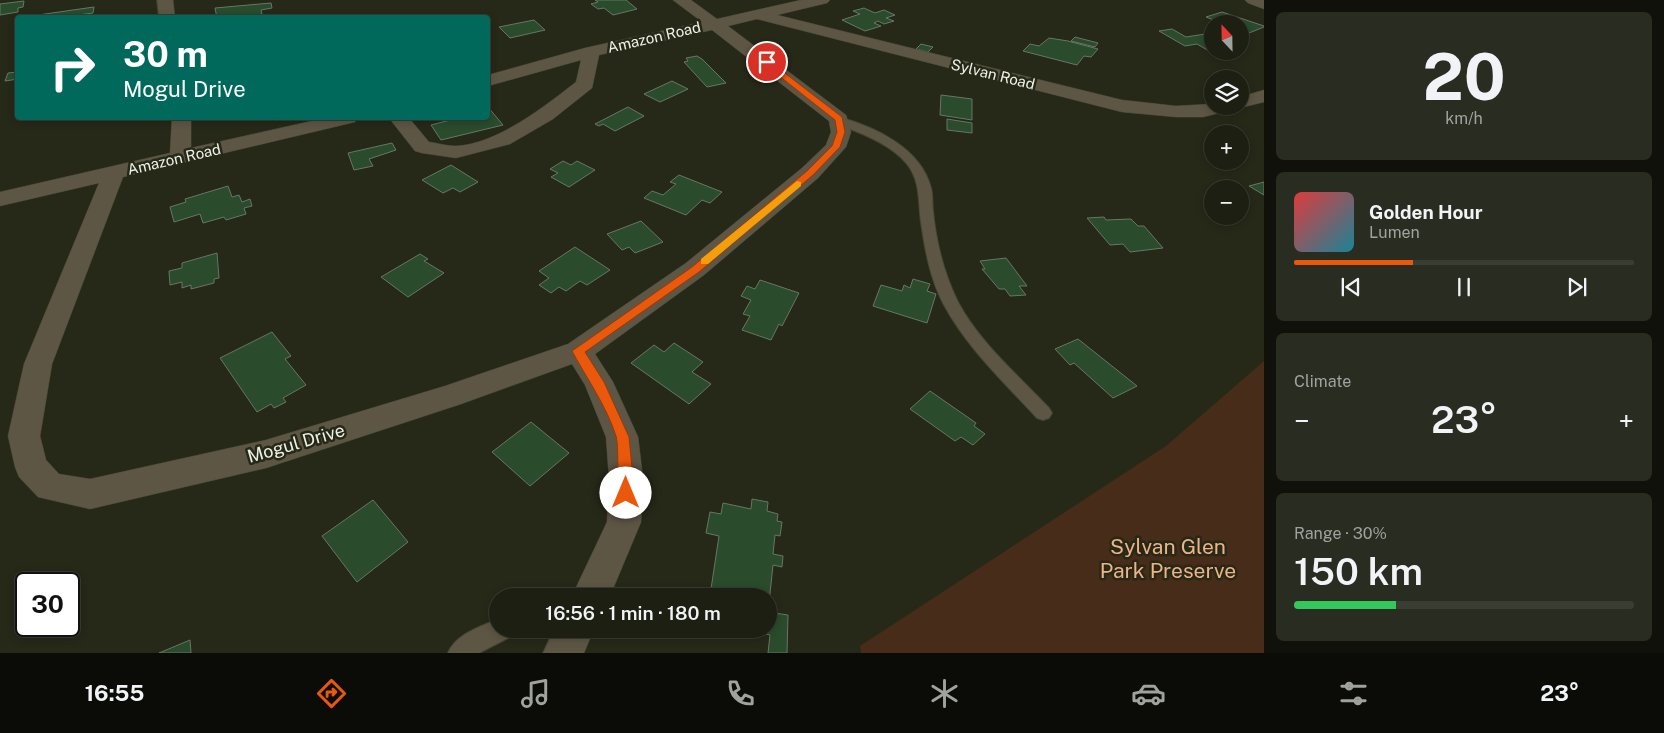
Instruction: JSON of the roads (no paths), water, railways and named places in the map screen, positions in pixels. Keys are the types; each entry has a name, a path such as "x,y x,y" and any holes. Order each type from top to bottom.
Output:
{"street":[{"path":"165,0 167,15"},
{"path":"681,0 715,23 824,106 839,121"},
{"name":"Amazon Road","path":"490,80 591,52 822,0"},
{"path":"1253,0 1264,4"},
{"name":"Sylvan Road","path":"759,15 1122,106 1177,113 1204,111"},
{"path":"401,120 422,147 456,152 503,140 546,116 585,84 591,52"},
{"path":"1249,100 1264,96"},
{"path":"180,158 181,120"},
{"name":"Amazon Road","path":"0,199 340,120"},
{"name":"Mogul Drive","path":"113,174 38,364 24,436 31,467 50,487 90,494 266,454 450,396 578,351 695,269 810,173 836,147 841,132 839,121"},
{"path":"578,351 598,382 622,437 626,478 624,522 595,588"},
{"path":"563,653 570,638"}],"lane":[{"path":"839,121 868,131 887,141 906,157 917,170 924,185 935,264 950,301 960,320 1044,413"},
{"path":"460,653 476,640 489,634"}],"park label":[{"name":"Sylvan Glen Park Preserve","path":"1168,558"}]}
